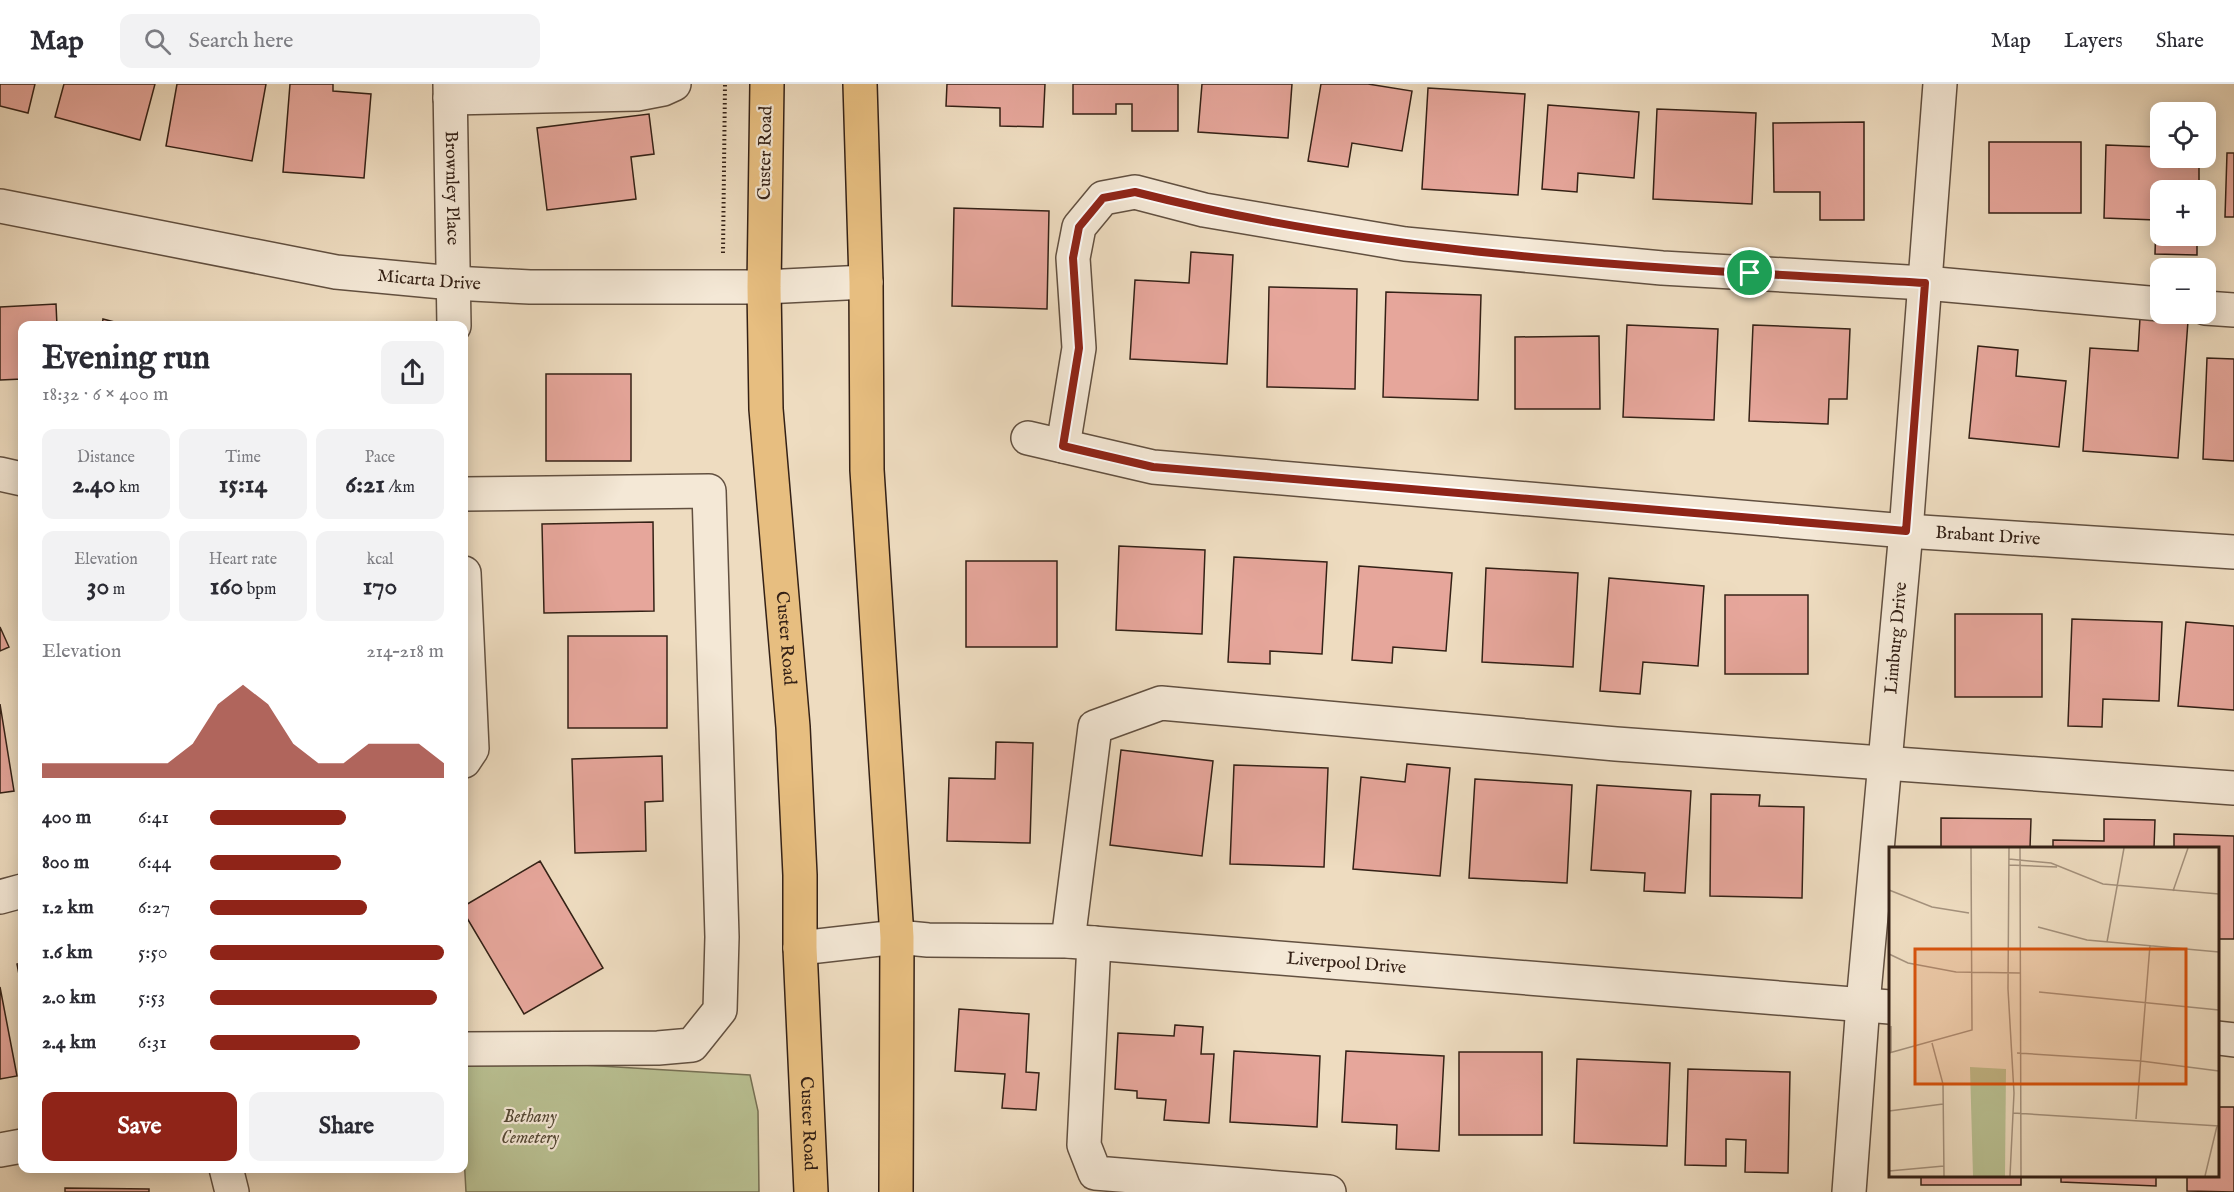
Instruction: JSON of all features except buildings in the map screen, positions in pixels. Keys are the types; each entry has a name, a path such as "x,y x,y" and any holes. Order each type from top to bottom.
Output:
{"main road":[{"name":"Custer Road","path":"767,84 764,287 766,409 794,727 800,875 800,948 811,1192"},
{"path":"860,84 866,282 867,470 897,937 896,1192"}],"street":[{"path":"450,91 637,94 663,89 674,84"},
{"name":"Limburg Drive","path":"1849,1192 1877,1006 1885,762 1906,531 1940,84"},
{"name":"Brownley Place","path":"450,91 454,321"},
{"path":"1063,446 1079,348 1073,258 1079,227 1103,198 1135,192 1204,210 1405,244 1662,268 1925,283 2150,303"},
{"name":"Micarta Drive","path":"0,206 336,272 453,283 530,287 764,287 866,282"},
{"path":"2216,309 2234,310"},
{"name":"Brabant Drive","path":"1028,438 1153,467 1906,531 2234,552"},
{"path":"0,474 18,478"},
{"path":"468,494 709,491 722,937 720,1010 692,1046 468,1049"},
{"path":"468,661 472,749 468,755"},
{"path":"1329,1192 1095,1173 1084,1145 1081,942 1095,727 1161,703 1617,744 2234,788"},
{"path":"0,897 18,892"},
{"name":"Liverpool Drive","path":"800,948 897,937 928,940 1081,942 1877,1006"},
{"path":"2219,1038 2234,1040"},
{"path":"0,1150 18,1147"},
{"path":"227,1173 232,1192"}],"path":[{"path":"723,287 725,84"}],"green space":[{"name":"Bethany Cemetery","path":"468,1058 750,1075 758,1111 759,1192 466,1192"}],"route":[{"path":"1135,192 1204,210 1405,244 1662,268 1750,273 1925,283 1906,531 1153,467 1063,446 1079,348 1073,258 1079,227 1103,198 1135,192"}]}
